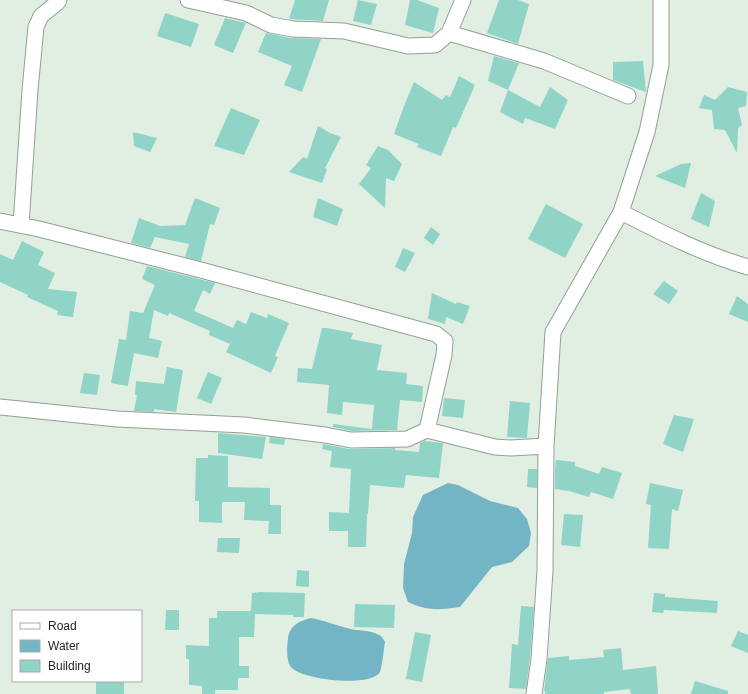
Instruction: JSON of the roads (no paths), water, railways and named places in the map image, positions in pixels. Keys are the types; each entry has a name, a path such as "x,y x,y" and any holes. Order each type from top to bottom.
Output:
{"street":[{"path":"21,225 36,26 41,16 59,0"},
{"path":"188,0 246,13 271,24 286,28 344,31 408,46 435,45 449,33 463,0"},
{"path":"534,694 539,659 545,571 546,446 553,332 621,212 647,132 661,65 661,0"},
{"path":"449,33 544,61 628,96"},
{"path":"621,212 710,255 748,267"},
{"path":"0,221 201,270 436,334 445,341 444,356 428,430"},
{"path":"0,407 117,419 244,425 325,435 351,440 407,439 428,430 495,447 511,448 546,446"}],"water":[{"path":"448,483 458,485 490,501 518,508 527,519 531,533 529,546 512,562 492,567 460,607 440,609 421,607 408,602 403,588 404,564 412,533 413,517 423,495"},
{"path":"311,618 351,629 373,632 381,636 385,642 380,672 374,677 350,681 320,678 296,671 290,666 288,660 287,649 289,634 295,625"}]}
